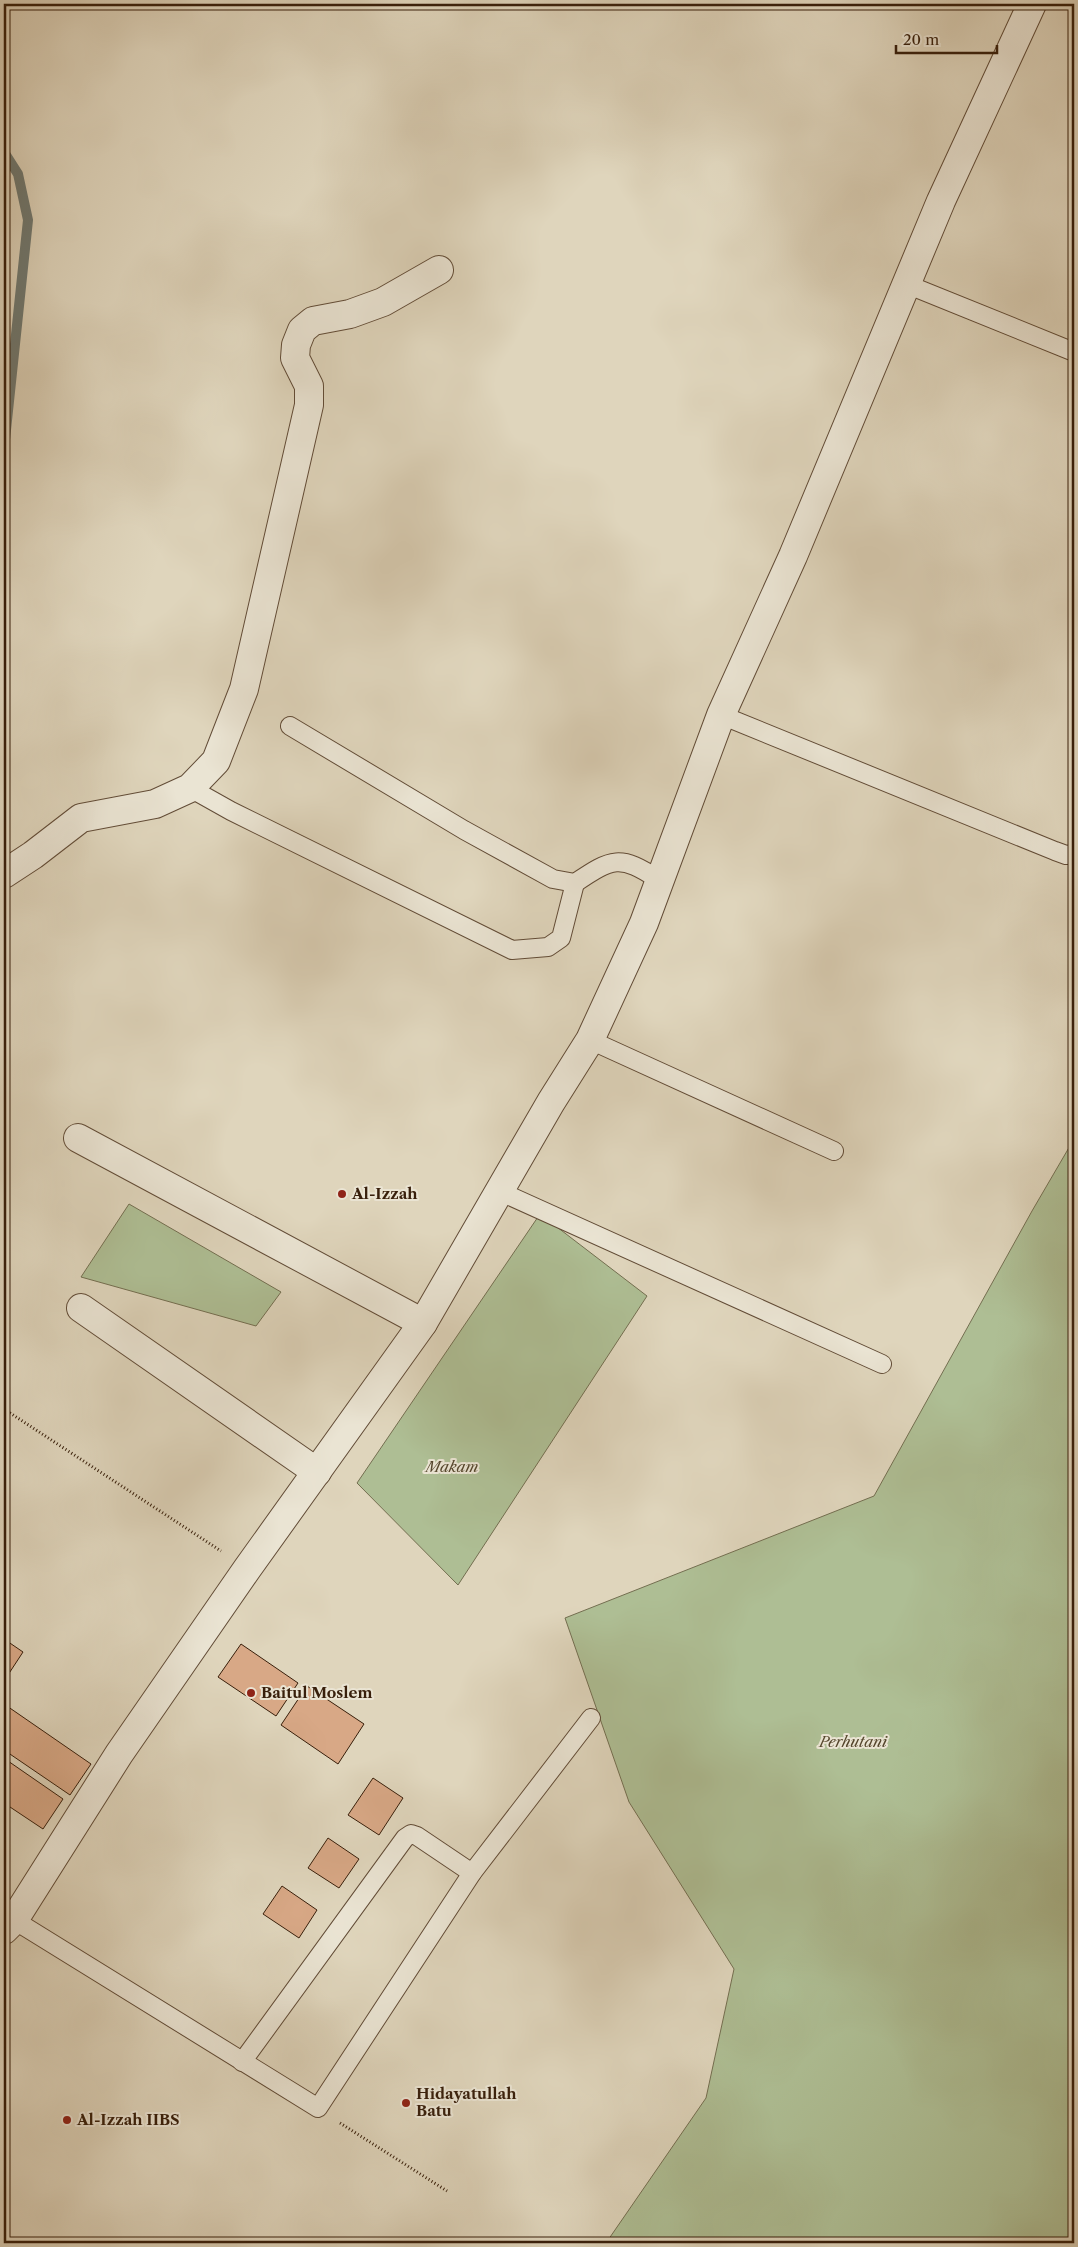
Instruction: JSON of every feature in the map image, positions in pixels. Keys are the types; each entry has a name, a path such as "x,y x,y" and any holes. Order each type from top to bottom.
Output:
{"street":[{"path":"9,1925 119,1754 247,1569 422,1323 551,1102 590,1040 644,923 721,715 793,556 941,201 1032,4"},
{"path":"4,874 81,818 155,804 190,788 216,761 244,689 309,405 309,386 295,358 296,345 302,330 313,321 350,314 383,302 438,270"},
{"path":"78,1138 422,1323"},
{"path":"80,1308 317,1472"}],"lane":[{"path":"906,284 1074,352"},
{"path":"721,715 1055,851 1066,855 1074,854"},
{"path":"290,726 488,843 553,879 575,883"},
{"path":"190,788 231,811 512,950 548,947 561,938 575,883 598,868 614,861 641,868 659,880"},
{"path":"590,1040 834,1151"},
{"path":"500,1192 882,1364"},
{"path":"9,1925 318,2108 472,1873 591,1718"},
{"path":"242,2062 405,1838 411,1834 417,1836 472,1873"}],"path":[{"path":"4,1409 247,1569"},
{"path":"318,2108 447,2191"}],"green space":[{"name":"Perhutani","path":"1074,1139 1074,2243 606,2243 706,2098 734,1969 629,1802 565,1618 874,1496"},
{"path":"129,1204 281,1292 256,1326 81,1277"},
{"name":"Makam","path":"540,1214 647,1296 458,1585 357,1483"}],"building":[{"path":"4,1639 23,1652 4,1681"},
{"path":"241,1644 298,1683 276,1716 218,1677"},
{"path":"307,1686 364,1724 338,1764 281,1725"},
{"path":"4,1704 91,1764 70,1795 4,1750"},
{"path":"8,1761 63,1799 43,1829 4,1803 4,1767"},
{"path":"373,1778 403,1798 379,1835 348,1815"},
{"path":"328,1838 359,1859 339,1888 308,1868"},
{"path":"282,1886 317,1910 299,1938 263,1914"}],"waterway":[{"path":"4,152 18,174 28,220 4,449"}],"place":[{"name":"Al-Izzah","path":"342,1194"},
{"name":"Baitul Moslem","path":"251,1693"},
{"name":"Hidayatullah Batu","path":"406,2103"},
{"name":"Al-Izzah IIBS","path":"67,2120"}]}
